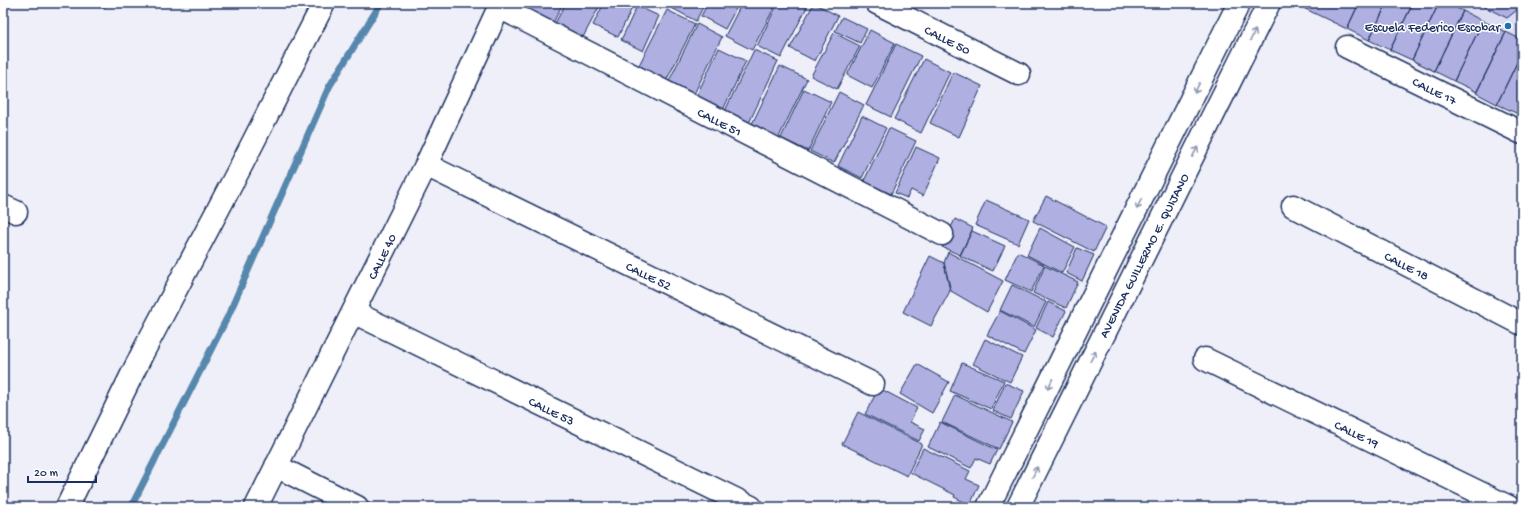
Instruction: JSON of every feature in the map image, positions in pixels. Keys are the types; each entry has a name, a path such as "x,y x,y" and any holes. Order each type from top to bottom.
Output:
{"street":[{"path":"67,507 143,352 242,164 324,3"},
{"name":"CALLE 50","path":"877,3 1019,74"},
{"name":"AVENIDA GUILLERMO E. QUIJANO","path":"988,507 1239,3"},
{"name":"AVENIDA GUILLERMO E. QUIJANO","path":"1018,507 1269,3"},
{"name":"CALLE 40","path":"256,507 426,165 500,5"},
{"name":"CALLE 51","path":"500,5 942,234"},
{"name":"CALLE 17","path":"1347,47 1522,133"},
{"path":"1206,68 1230,81"},
{"name":"CALLE 52","path":"426,165 873,384"},
{"name":"CALLE 18","path":"1293,206 1522,324"},
{"name":"CALLE 53","path":"353,312 751,507"},
{"name":"CALLE 19","path":"1205,359 1509,507"},
{"path":"1029,426 1052,438"},
{"path":"276,466 357,507"}],"shaded area":[{"name":"Escuela Federico Escobar","path":"1447,3 1522,3 1522,40 1506,32"}],"building":[{"path":"92,3 106,3 104,8"},
{"path":"534,3 563,3 551,27 528,15"},
{"path":"566,3 601,3 580,43 552,29"},
{"path":"604,3 634,4 618,37 593,25"},
{"path":"672,3 705,3 696,21 670,7"},
{"path":"708,3 739,3 725,29 701,16"},
{"path":"742,3 764,3 774,8 752,50 725,36"},
{"path":"778,3 809,3 781,58 757,46"},
{"path":"814,3 838,16 815,61 790,48"},
{"path":"1293,3 1359,3 1347,29"},
{"path":"1359,3 1387,3 1369,40 1347,29"},
{"path":"1387,3 1413,3 1390,50 1369,40"},
{"path":"1413,3 1439,3 1412,60 1390,50"},
{"path":"1439,3 1447,3 1463,11 1434,71 1412,60"},
{"path":"1477,3 1522,3 1522,6 1507,18"},
{"path":"637,6 659,16 643,51 621,40"},
{"path":"667,10 695,24 665,83 637,69"},
{"path":"1463,11 1483,21 1454,81 1434,71"},
{"path":"842,17 867,29 860,43 835,31"},
{"path":"1483,21 1506,32 1477,92 1454,81"},
{"path":"697,24 722,37 692,98 667,85"},
{"path":"870,30 895,43 872,88 847,75"},
{"path":"1506,32 1522,40 1522,52 1497,104 1476,93"},
{"path":"834,33 860,46 837,89 811,76"},
{"path":"896,44 921,56 891,117 866,105"},
{"path":"719,48 746,61 722,112 695,99"},
{"path":"754,50 778,61 748,125 724,113"},
{"path":"1522,52 1522,106 1518,114 1497,104"},
{"path":"924,59 950,72 921,133 894,119"},
{"path":"780,66 807,79 778,139 751,126"},
{"path":"953,72 982,86 959,137 930,123"},
{"path":"804,89 831,102 808,151 781,138"},
{"path":"839,92 864,105 834,163 810,151"},
{"path":"1522,106 1522,116 1518,114"},
{"path":"862,116 886,128 862,178 838,166"},
{"path":"889,128 916,141 891,194 864,181"},
{"path":"916,147 940,158 923,196 911,190 907,198 895,193"},
{"path":"1046,196 1106,227 1094,252 1033,221"},
{"path":"986,200 1029,219 1018,244 975,225"},
{"path":"955,219 973,228 960,255 942,247"},
{"path":"1040,228 1075,247 1062,273 1027,255"},
{"path":"972,231 1005,246 993,271 960,256"},
{"path":"1077,248 1094,255 1082,281 1066,273"},
{"path":"948,252 1003,281 987,312 951,291 944,263"},
{"path":"1018,252 1044,265 1031,292 1005,280"},
{"path":"930,256 944,263 950,291 931,326 903,312"},
{"path":"1045,266 1078,282 1066,308 1033,293"},
{"path":"1012,285 1046,302 1034,327 1000,310"},
{"path":"1048,302 1066,311 1053,337 1036,328"},
{"path":"1000,311 1036,330 1024,354 987,335"},
{"path":"985,339 1022,357 1010,382 973,364"},
{"path":"962,363 1004,381 991,409 950,391"},
{"path":"917,364 949,382 932,413 900,394"},
{"path":"1005,383 1024,391 1011,419 993,411"},
{"path":"879,388 917,408 910,422 925,429 919,441 865,414"},
{"path":"955,395 1012,422 999,449 942,422"},
{"path":"858,412 922,444 907,476 842,444"},
{"path":"940,422 997,450 990,464 976,458 971,468 928,447"},
{"path":"923,448 970,471 966,479 979,485 970,505 954,497 955,495 911,473"}],"waterway":[{"path":"131,507 228,316 329,87 381,3"}],"place":[{"name":"Escuela Federico Escobar","path":"1508,26"}]}
